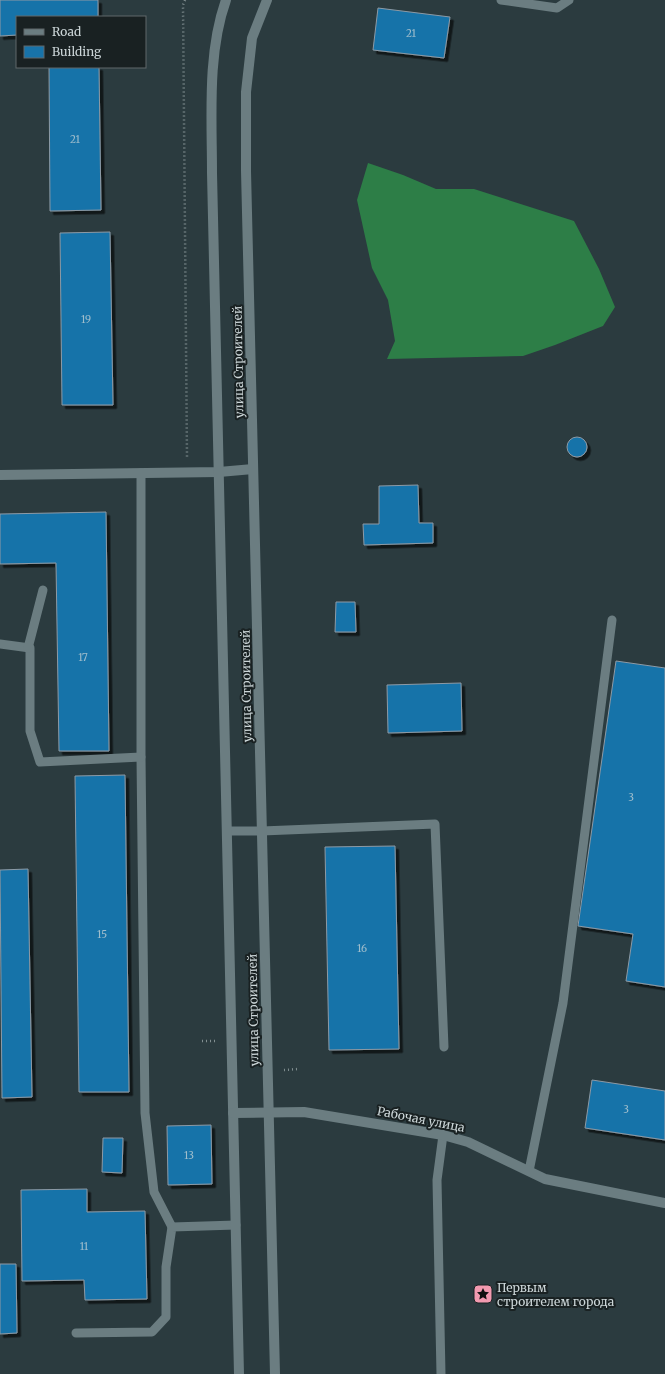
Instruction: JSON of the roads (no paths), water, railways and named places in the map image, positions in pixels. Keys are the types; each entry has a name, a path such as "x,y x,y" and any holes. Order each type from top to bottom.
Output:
{"street":[{"name":"улица Строителей","path":"226,0 220,16 214,56 212,101 212,173 239,1374"},
{"name":"улица Строителей","path":"267,0 252,38 246,92 246,171 274,1374"},
{"path":"0,474 219,472 253,469"},
{"name":"Рабочая улица","path":"233,1113 304,1112 443,1135 468,1142 545,1179 665,1203"}],"lane":[{"path":"501,0 557,8 569,0"},
{"path":"76,1333 152,1332 166,1317 166,1267 172,1227 154,1192 145,1113 141,757 141,473"},
{"path":"43,590 28,648 30,648 30,731 40,762 141,757"},
{"path":"529,1171 563,1003 612,620"},
{"path":"0,644 28,648"},
{"path":"227,831 435,824 444,1047"},
{"path":"441,1374 437,1180 443,1135"},
{"path":"172,1227 236,1225"}],"place":[{"name":"Первым строителем города","path":"483,1294"}]}
